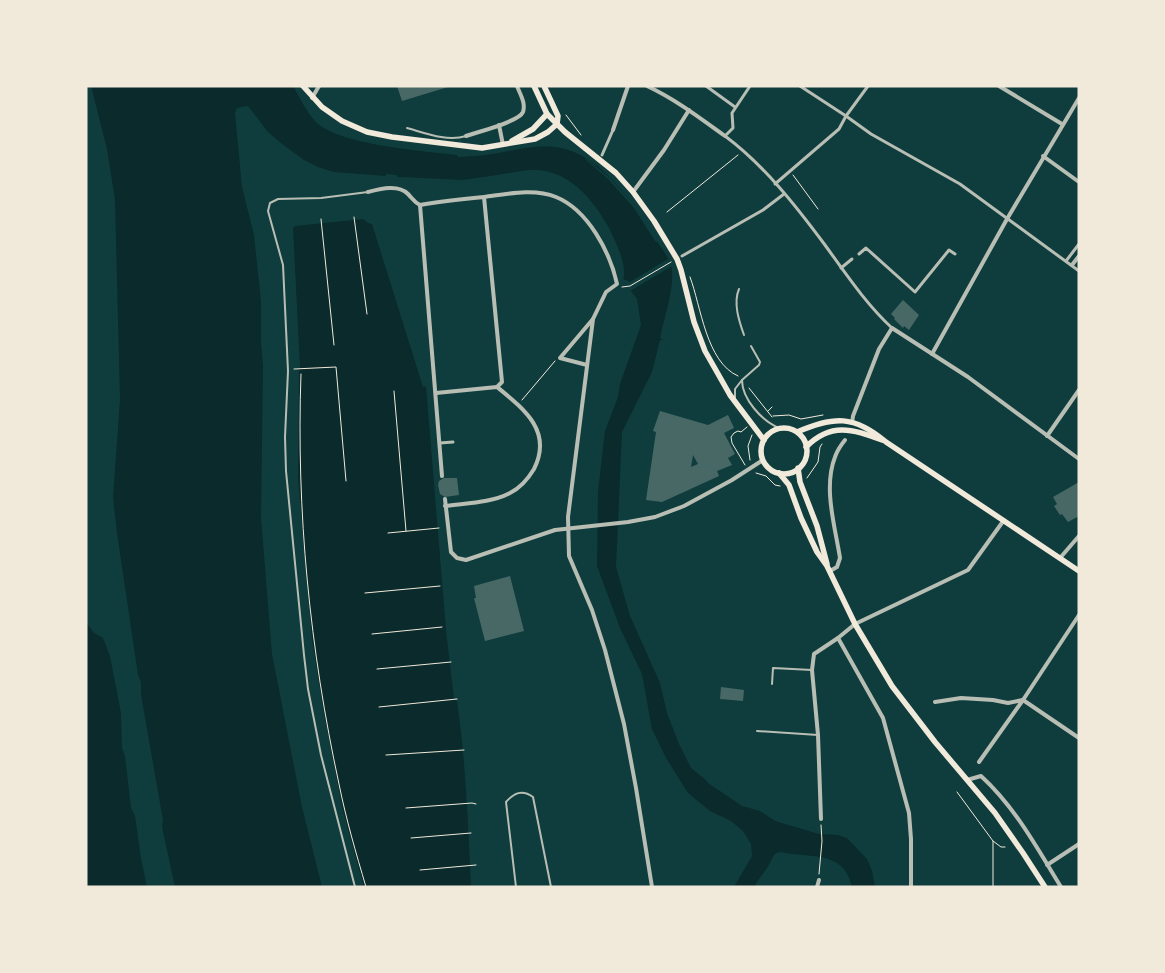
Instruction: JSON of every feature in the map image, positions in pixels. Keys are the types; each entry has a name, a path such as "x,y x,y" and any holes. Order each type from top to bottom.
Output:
{"main road":[{"path":"303,86 312,98 342,121 367,132 471,147 526,141 542,136 557,124 558,116 544,86"},
{"path":"534,86 547,114 564,132 616,173 633,192 679,257 699,336 720,380 764,440"},
{"path":"503,145 526,134 539,124 547,114"},
{"path":"797,432 826,422 852,423 867,427 886,442 1079,571"},
{"path":"779,428 789,428 797,432 803,438 806,447 805,458 798,468 788,473 779,473 770,469 763,460 761,449 768,434 779,428"},
{"path":"806,447 822,434 839,430 859,432 886,442"},
{"path":"798,468 800,482 824,547 829,569"},
{"path":"779,473 789,486 817,552 829,569 855,624 877,663 900,698 1010,833 1044,887"}],"street":[{"path":"312,98 319,86"},
{"path":"602,155 628,86"},
{"path":"647,86 689,110 754,160 776,184 880,317 892,328 968,377 1079,459"},
{"path":"706,86 735,106"},
{"path":"725,136 733,128 732,113 735,106 750,86"},
{"path":"800,86 892,147 960,184 1079,271"},
{"path":"776,184 838,129 868,86"},
{"path":"999,86 1062,124"},
{"path":"466,136 518,118 523,112 524,102 518,87"},
{"path":"932,354 978,268 1079,98"},
{"path":"633,192 664,150 689,110"},
{"path":"499,125 503,145"},
{"path":"1043,156 1079,182"},
{"path":"368,192 385,188 402,190 414,202 420,205 533,192 554,196 582,214 594,230 611,264 617,284 606,292 593,320 560,358 587,365"},
{"path":"679,257 763,210 784,194"},
{"path":"436,393 497,387 502,382 484,197"},
{"path":"420,205 442,476"},
{"path":"1066,261 1079,244"},
{"path":"859,254 866,248 915,292 949,250 955,254"},
{"path":"1072,265 1079,256"},
{"path":"841,268 852,259"},
{"path":"593,320 568,528 569,556 592,610 606,650 624,724 652,887"},
{"path":"852,423 879,349 892,328"},
{"path":"445,506 495,498 510,493 521,486 530,476 537,463 540,441 534,424 519,404 497,387"},
{"path":"1047,436 1079,390"},
{"path":"829,569 838,567 840,558 831,501 830,477 835,456 844,440"},
{"path":"440,443 453,442"},
{"path":"445,499 451,552 457,558 466,560 555,530 655,517 684,506 763,460"},
{"path":"821,820 818,735 812,670 814,654 861,620 968,570 1004,520"},
{"path":"1060,558 1079,536"},
{"path":"979,762 1023,700 1079,615"},
{"path":"838,638 882,718 909,813 912,839 911,887"},
{"path":"935,702 961,698 1008,703 1023,700 1079,738"},
{"path":"967,780 981,776 994,788 1012,809 1061,887"},
{"path":"1047,865 1079,844"},
{"path":"817,887 818,880"}],"lane":[{"path":"407,128 455,138 466,136"},
{"path":"355,887 321,755 304,655 286,471 285,437 288,372 283,265 268,212 270,203 278,200 321,198 368,192"},
{"path":"739,289 736,300 737,311 744,335"},
{"path":"736,403 735,389 760,362 751,346"},
{"path":"742,380 742,389 765,420 779,428"},
{"path":"772,684 773,668 812,670"},
{"path":"757,731 818,735"},
{"path":"516,887 506,802 518,792 527,792 533,797 551,887"}],"path":[{"path":"667,212 738,155"},
{"path":"790,171 818,209"},
{"path":"354,218 367,314"},
{"path":"321,219 334,345"},
{"path":"627,287 671,262"},
{"path":"690,275 709,340 725,368 742,380 772,416"},
{"path":"519,404 554,362 560,358"},
{"path":"293,369 336,367 346,481"},
{"path":"301,374 302,496 316,653 338,782 366,887"},
{"path":"394,391 406,531"},
{"path":"767,411 772,407"},
{"path":"765,420 772,416 789,415 800,418"},
{"path":"754,426 748,446 749,459 757,474 766,476 775,485"},
{"path":"748,470 732,443 731,437 738,431 741,432 754,426"},
{"path":"810,474 818,462 820,447"},
{"path":"388,533 439,528"},
{"path":"365,593 440,586"},
{"path":"372,634 442,627"},
{"path":"377,669 452,662"},
{"path":"380,707 457,699"},
{"path":"386,755 464,750"},
{"path":"957,792 994,841 1001,847 1005,847"},
{"path":"406,808 476,804"},
{"path":"818,880 821,820"},
{"path":"411,838 472,833"},
{"path":"993,887 994,841"},
{"path":"420,870 476,865"}],"water":[{"path":"91,86 293,86 316,122 327,130 343,136 383,146 457,155 458,157 488,155 532,147 556,147 572,151 588,159 615,182 627,196 668,258 672,270 670,295 660,338 663,340 660,340 652,372 622,432 616,567 630,616 660,683 667,713 691,768 708,783 742,806 760,811 775,821 819,834 838,835 847,838 867,859 872,871 875,887 852,887 844,869 837,863 822,857 781,852 774,856 754,887 734,887 752,856 751,844 743,831 731,821 710,811 688,793 666,758 652,729 642,674 620,628 597,566 598,492 605,431 641,325 637,299 631,291 628,281 623,279 624,268 617,246 603,217 587,196 567,180 556,174 544,171 530,170 457,180 334,172 304,160 282,144 268,132 248,106 237,108 235,113 242,187 254,235 261,301 263,366 261,518 272,654 302,807 322,887 175,887 162,827 163,820 141,695 141,682 138,675 113,497 120,400 115,200 107,149"},
{"path":"363,219 372,224 423,387 426,386 446,630 454,699 457,701 463,747 471,887 364,887 343,811 323,708 312,639 298,478 300,367 293,228 295,226"},
{"path":"86,622 94,633 103,638 110,656 121,713 122,748 125,756 131,808 135,816 147,887 86,887"}],"pier":[{"path":"586,158 610,178 635,206 658,242 655,241 634,208"},
{"path":"518,172 518,174 461,182 401,179 401,177 463,180"},
{"path":"668,259 672,266 630,291 625,281 630,282"}],"building":[{"path":"397,86 448,86 448,87 402,101"},
{"path":"903,300 919,315 909,330 904,326 903,328 891,314"},
{"path":"660,411 708,425 728,415 734,428 724,433 735,454 728,458 732,465 717,471 719,476 662,502 646,500 656,432 653,431","holes":["693,455 698,464 691,467"]},
{"path":"444,478 457,478 459,495 445,497 440,494 439,481"},
{"path":"1079,482 1079,516 1068,522 1054,506 1057,504 1053,497"},
{"path":"510,576 524,631 485,641 474,598 476,598 474,586"},
{"path":"721,687 744,690 743,701 720,699"}]}
